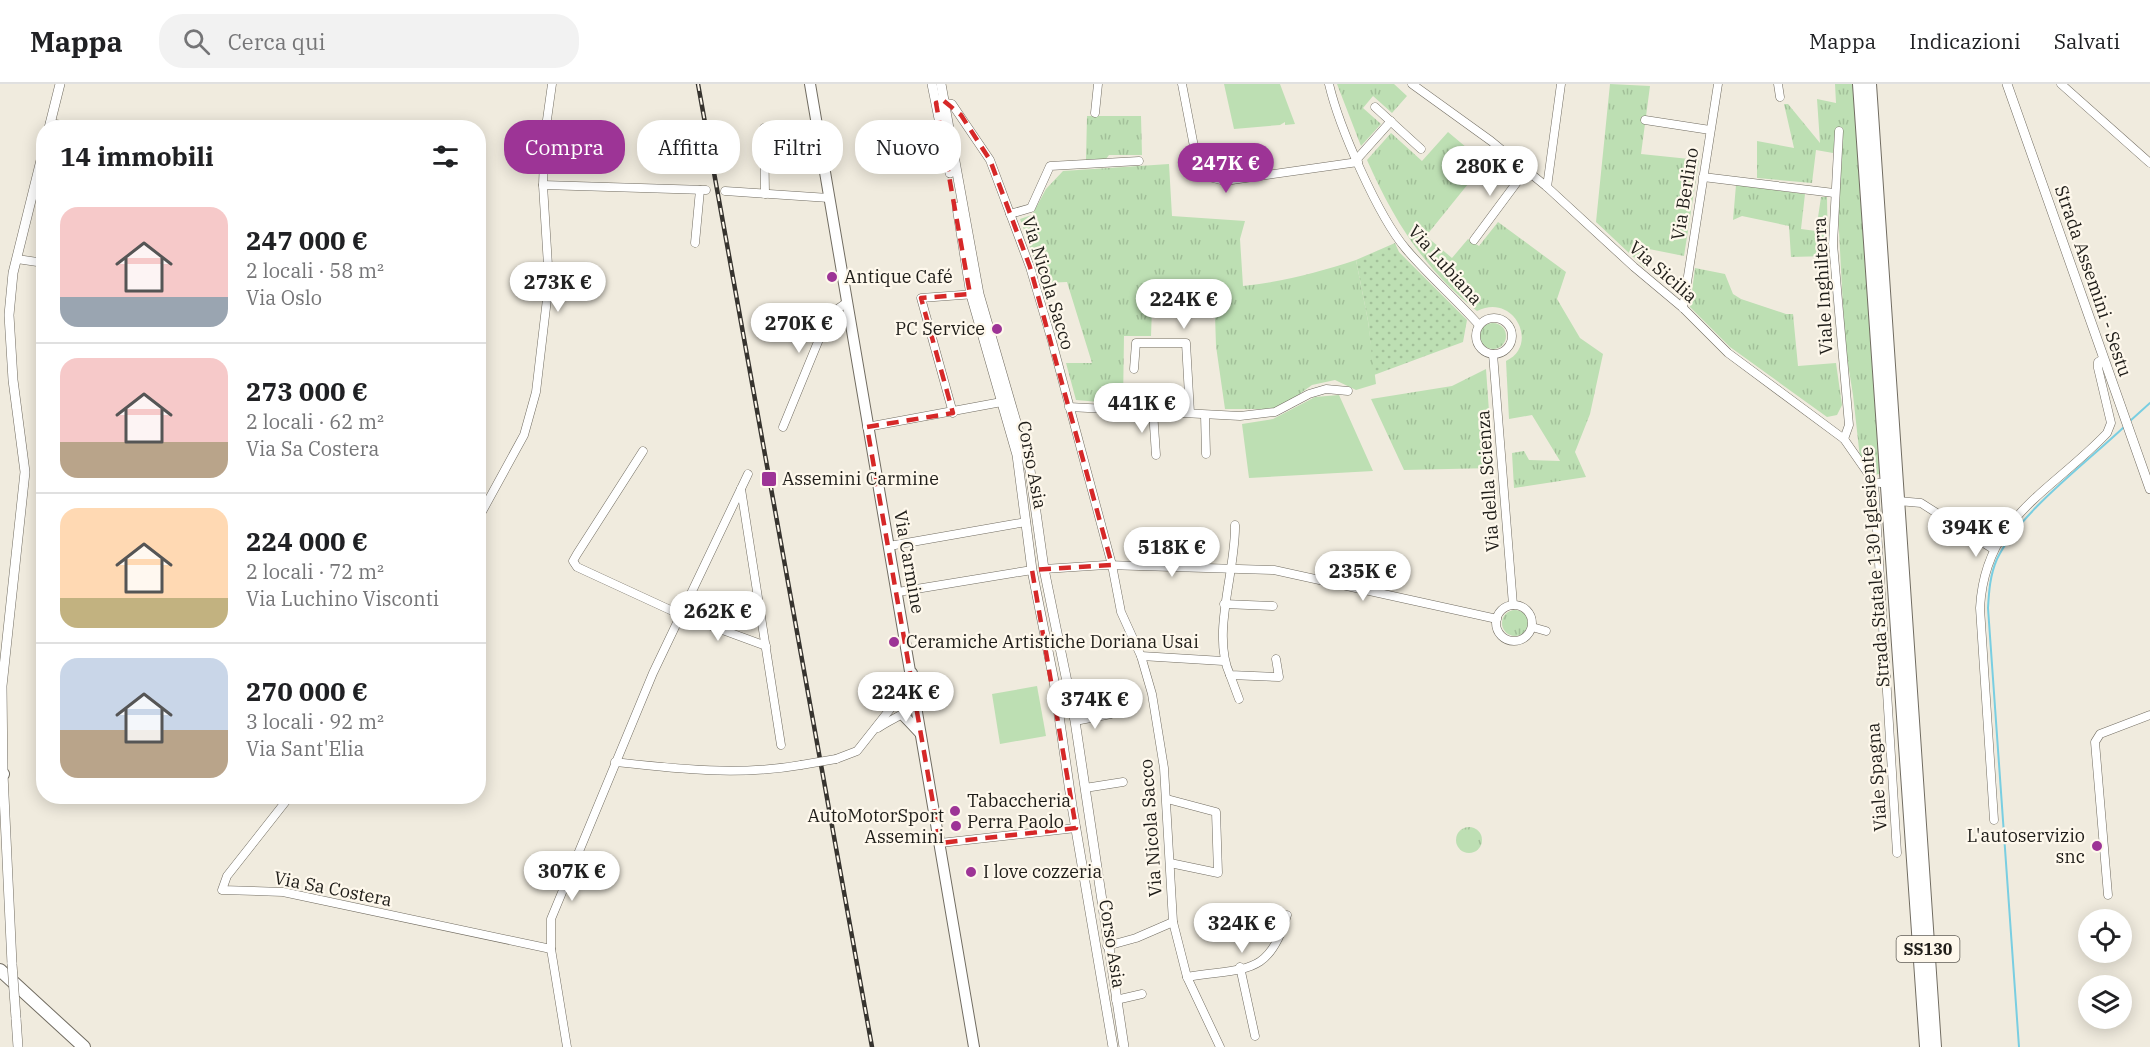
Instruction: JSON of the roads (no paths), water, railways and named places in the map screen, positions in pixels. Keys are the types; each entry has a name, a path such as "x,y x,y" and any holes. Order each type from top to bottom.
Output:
{"main road":[{"name":"Via Carmine","path":"810,84 974,1047"},
{"name":"Strada Statale 130 Iglesiente","path":"1859,84 1926,1047"},
{"name":"Strada Statale 130 Iglesiente","path":"1870,84 1935,1047"},
{"path":"898,696 912,673"},
{"path":"904,716 922,737"},
{"path":"0,970 84,1047"},
{"path":"1931,998 1943,1047"},
{"path":"1919,1047 1923,1016"},
{"path":"51,1017 76,1047"}],"street":[{"path":"50,120 60,84"},
{"path":"486,504 524,435 536,393 549,282 543,185 545,134 552,84"},
{"path":"932,84 940,102"},
{"path":"867,428 1005,402 975,294 940,102 941,84"},
{"path":"1095,113 1098,84"},
{"path":"1182,84 1196,157 1205,176 1225,181 1358,161 1391,121"},
{"name":"Via Lubiana","path":"1329,84 1358,161 1405,248 1479,325"},
{"name":"Via Sicilia","path":"1412,84 1491,141 1547,187 1634,267 1683,308 1728,352 1844,439 1874,482"},
{"path":"1547,187 1561,84"},
{"path":"1778,84 1780,97"},
{"name":"Strada Assemini - Sestu","path":"2007,84 2150,489"},
{"path":"2061,84 2150,163"},
{"name":"Via Berlino","path":"1683,308 1710,130 1720,90"},
{"name":"Via Nicola Sacco","path":"940,102 952,104 990,160 1033,278 1112,565 1121,612 1141,656 1152,694 1167,799 1173,922 1187,977 1220,1047"},
{"path":"1375,107 1421,149"},
{"path":"1645,120 1710,130"},
{"name":"Viale Inghilterra","path":"1839,131 1833,244 1849,425 1844,439"},
{"path":"1011,214 1031,208 1050,166 1138,161"},
{"path":"1474,240 1526,170"},
{"path":"765,174 765,194"},
{"path":"1703,177 1834,193"},
{"path":"18,1047 1,774 2,686 25,492 25,466 13,380 9,315 17,259 36,181"},
{"path":"543,185 703,190 695,243"},
{"path":"725,191 829,198"},
{"path":"17,259 36,262"},
{"path":"953,413 921,298 975,294"},
{"path":"783,427 830,315 846,303"},
{"path":"1495,318 1510,328 1511,340 1505,351 1493,354 1483,350 1476,341 1479,325 1495,318"},
{"path":"1134,369 1136,343 1186,343 1190,413"},
{"name":"Via della Scienza","path":"1493,354 1513,605"},
{"path":"1994,820 1980,609 1981,587 1993,549 2018,514 2107,433 2111,423 2098,368 2098,362 2103,359"},
{"path":"1069,407 1240,416 1275,412 1309,394 1326,389 1348,391"},
{"name":"Corso Asia","path":"1005,402 1017,455 1032,570 1054,681 1113,1047"},
{"name":"Corso Asia","path":"1005,402 1030,470 1044,569 1075,721 1124,1047"},
{"path":"1153,411 1156,455"},
{"path":"1205,415 1206,454"},
{"path":"643,451 573,561 577,567 679,615 766,646"},
{"path":"567,1047 551,949 551,919 615,762 679,615 748,474"},
{"path":"1874,482 1888,484"},
{"name":"Viale Spagna","path":"1874,482 1897,853"},
{"path":"741,489 781,745"},
{"path":"1898,501 1921,503 1993,549"},
{"path":"890,546 1026,522"},
{"path":"1235,525 1233,566 1224,604 1223,660 1239,699"},
{"path":"1044,569 1112,565 1233,566 1274,570 1497,620"},
{"path":"898,592 1032,570"},
{"path":"1224,604 1273,606"},
{"path":"1513,605 1528,611 1532,627 1525,638 1513,641 1502,636 1497,620 1502,609 1513,605"},
{"path":"1532,627 1546,631"},
{"path":"1141,656 1223,660"},
{"path":"1230,675 1279,677 1276,659"},
{"path":"615,762 713,771 763,772 836,759 857,751 898,696 915,692"},
{"path":"874,730 891,719 904,716 917,705"},
{"path":"1075,721 1111,714"},
{"path":"2108,895 2095,742 2100,734 2150,715"},
{"path":"1085,788 1123,782"},
{"path":"1167,799 1216,812 1218,873 1170,863"},
{"name":"Via Sa Costera","path":"284,804 227,876 222,890 283,892 551,949"},
{"path":"940,843 1076,828"},
{"path":"1187,977 1258,964 1271,953 1287,915"},
{"path":"1107,946 1136,938 1173,922"},
{"path":"1240,968 1255,1036"},
{"path":"1116,1000 1142,994"}],"waterway":[{"path":"2130,421 2150,403"},
{"path":"2019,1047 1988,608 1990,583 1997,559 2021,524 2054,489 2124,427"}],"railway":[{"path":"698,84 872,1047"}],"place":[{"name":"Antique Café","path":"832,277"},
{"name":"PC Service","path":"997,329"},
{"name":"Assemini Carmine","path":"769,479"},
{"name":"Ceramiche Artistiche Doriana Usai","path":"894,642"},
{"name":"Tabaccheria Perra Paolo","path":"955,811"},
{"name":"AutoMotorSport Assemini","path":"956,826"},
{"name":"L'autoservizio snc","path":"2097,846"},
{"name":"I love cozzeria","path":"971,872"}]}
